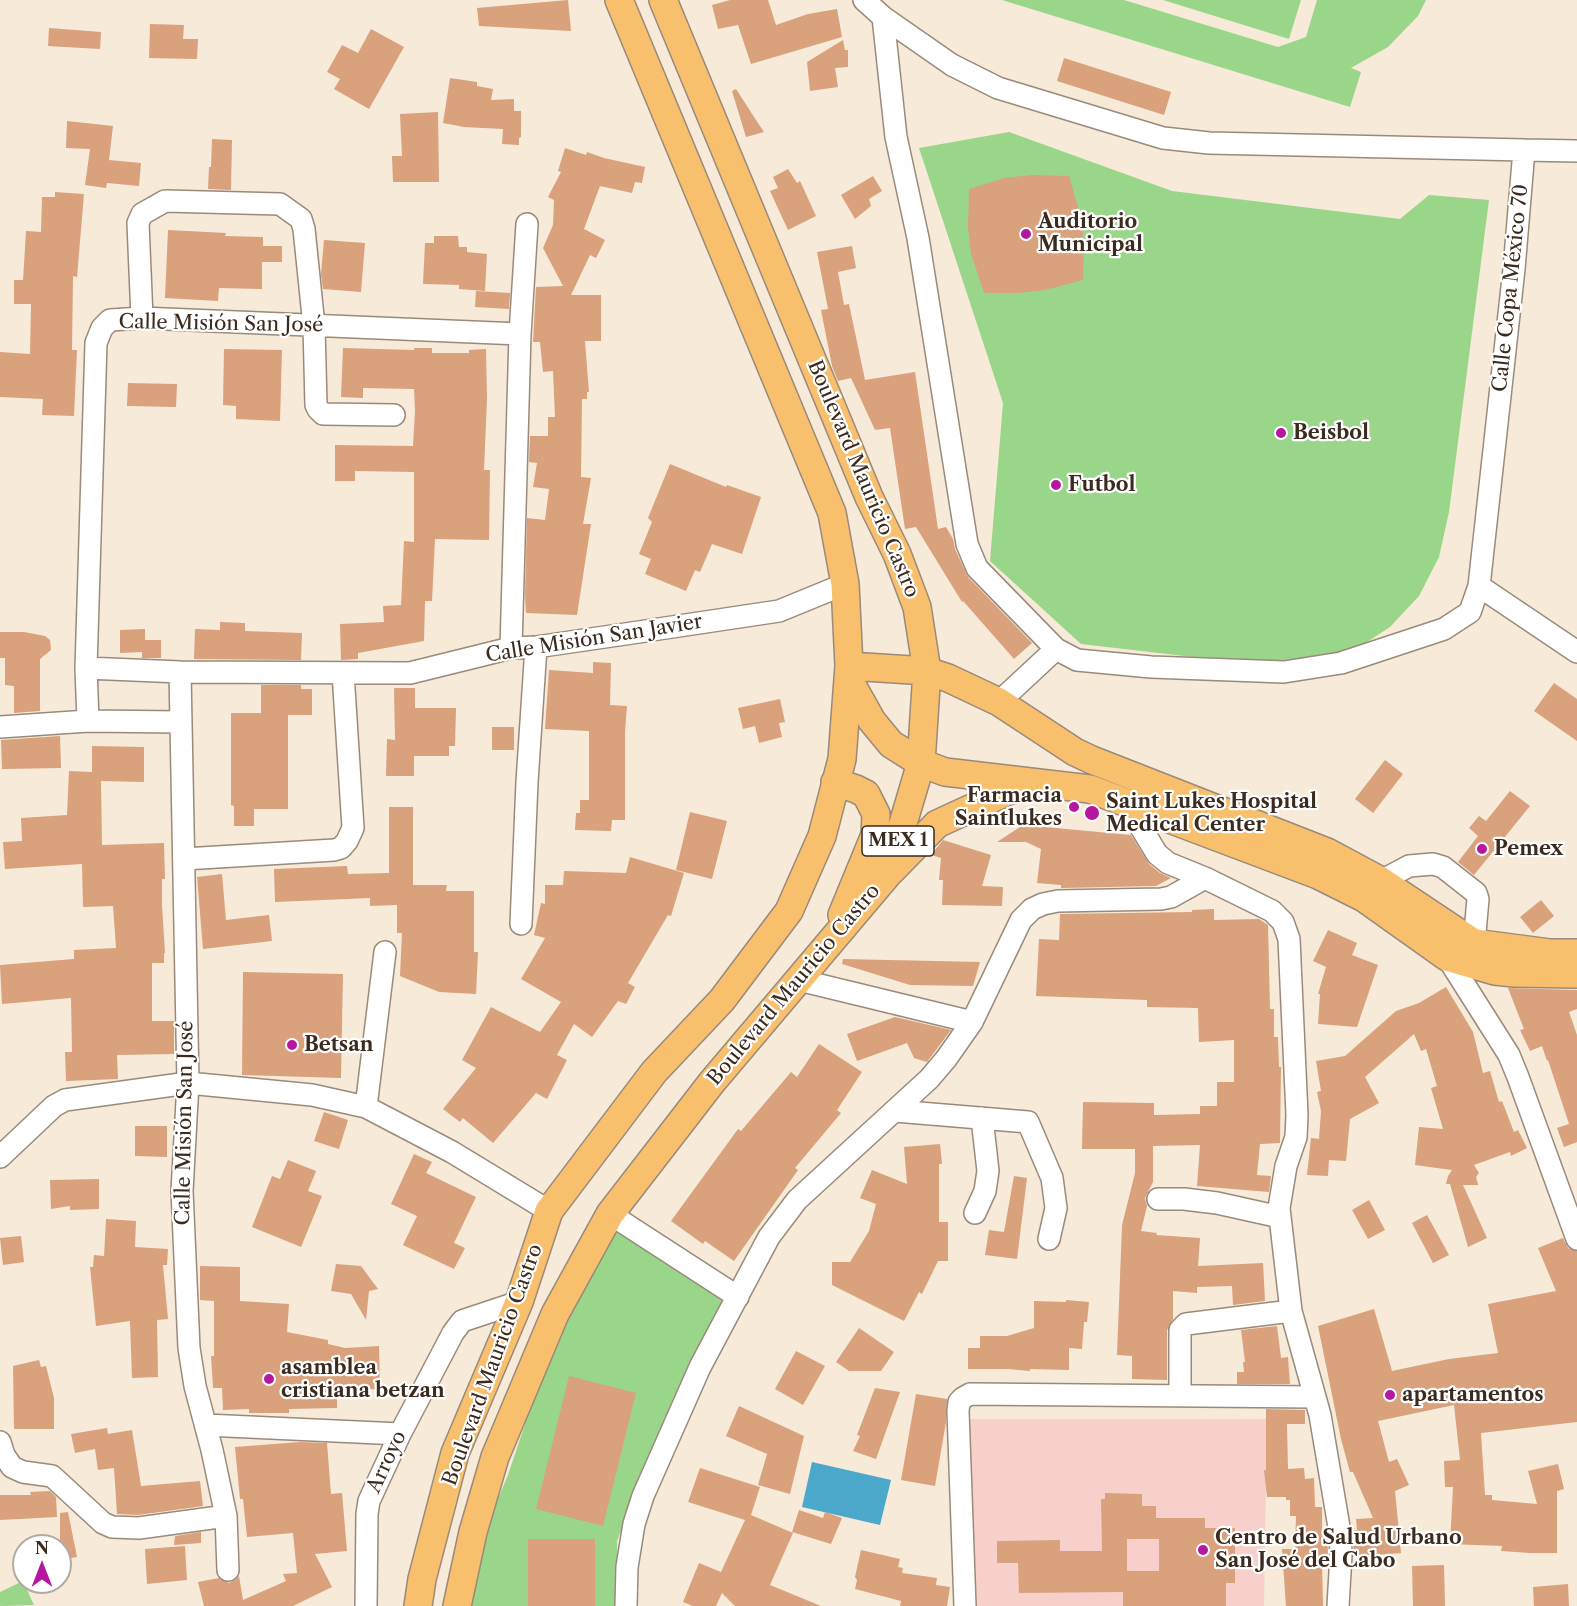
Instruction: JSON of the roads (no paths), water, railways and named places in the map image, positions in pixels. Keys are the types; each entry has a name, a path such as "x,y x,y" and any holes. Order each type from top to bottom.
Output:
{"main road":[{"name":"Boulevard Mauricio Castro","path":"418,1606 422,1579 455,1454 519,1302 549,1211 654,1072 722,1000 789,911 822,836 842,759 849,672 845,584 832,513 619,0"},
{"name":"Boulevard Mauricio Castro","path":"457,1606 472,1532 495,1457 555,1314 610,1214 712,1082 888,874 921,764 927,671 917,607 901,564 869,497 663,0"},
{"path":"1373,889 1318,875 1090,789 945,772 921,764 891,744 872,721 849,672 927,671 999,702 1084,756 1327,852 1373,889 1465,955 1514,973 1577,974"},
{"path":"888,874 937,824 1029,781"},
{"path":"830,944 874,835 876,814 866,794 835,782"},
{"path":"1465,955 1577,953"}],"street":[{"path":"864,0 952,65 998,88 1163,138 1209,143 1577,151"},
{"path":"884,17 896,137 918,238 967,544 977,568 1056,649 999,702"},
{"name":"Calle Copa México 70","path":"1056,649 1077,660 1151,667 1284,672 1341,663 1444,629 1470,612 1479,586 1514,269 1524,150"},
{"path":"142,318 138,223 142,214 165,201 280,204 301,219 304,229 314,326 316,405 323,414 394,415"},
{"path":"511,648 520,334 527,224"},
{"name":"Calle Misión San José","path":"88,721 86,668 96,343 102,328 110,320 142,318 520,334"},
{"name":"Calle Misión San Javier","path":"86,668 180,672 410,673 511,648 779,610 845,584"},
{"path":"1479,586 1577,652"},
{"path":"521,924 536,646"},
{"name":"Calle Misión San José","path":"180,672 189,1083 182,1191 189,1348 195,1386 226,1516 228,1570"},
{"path":"184,859 341,848 347,841 353,828 343,673"},
{"path":"0,727 88,721 181,722"},
{"path":"1125,801 1157,854 1168,863 1205,878 1272,911 1283,922 1289,939 1297,1115 1296,1137 1282,1183 1280,1217 1291,1311 1320,1415 1340,1533 1338,1606"},
{"path":"1373,889 1409,866 1433,864 1443,867 1476,893 1478,905 1465,955 1518,1077 1577,1239"},
{"path":"626,1606 627,1567 634,1524 643,1496 700,1367 769,1237 797,1200 929,1079 972,1022 1021,920 1032,909 1058,901 1161,899 1171,897 1205,878"},
{"path":"366,1107 385,952"},
{"path":"799,980 972,1022"},
{"path":"0,1157 54,1106 65,1100 189,1083 312,1095 366,1107 452,1152 549,1211"},
{"path":"895,1111 1028,1122 1052,1178 1056,1208 1049,1239"},
{"path":"975,1214 985,1191 988,1171 982,1118"},
{"path":"1158,1199 1217,1203 1280,1217"},
{"path":"610,1214 738,1297"},
{"name":"Arroyo","path":"366,1606 369,1501 400,1434 453,1333 462,1322 519,1302"},
{"path":"1180,1396 1180,1330 1186,1323 1291,1311"},
{"path":"965,1606 958,1411 959,1402 963,1398 970,1394 1315,1397"},
{"path":"206,1425 400,1434"},
{"path":"2,1451 12,1467 23,1472 52,1476 103,1523 112,1527 139,1528 226,1516"},
{"path":"409,1606 422,1579"}],"water":[{"path":"812,1462 891,1480 880,1525 802,1507"}],"place":[{"name":"Auditorio Municipal","path":"1026,234"},
{"name":"Beisbol","path":"1281,433"},
{"name":"Futbol","path":"1056,485"},
{"name":"Farmacia Saintlukes","path":"1074,807"},
{"name":"Saint Lukes Hospital Medical Center","path":"1092,813"},
{"name":"Pemex","path":"1482,849"},
{"name":"Betsan","path":"292,1045"},
{"name":"asamblea cristiana betzan","path":"269,1379"},
{"name":"apartamentos","path":"1390,1395"},
{"name":"Centro de Salud Urbano San José del Cabo","path":"1203,1550"}]}
